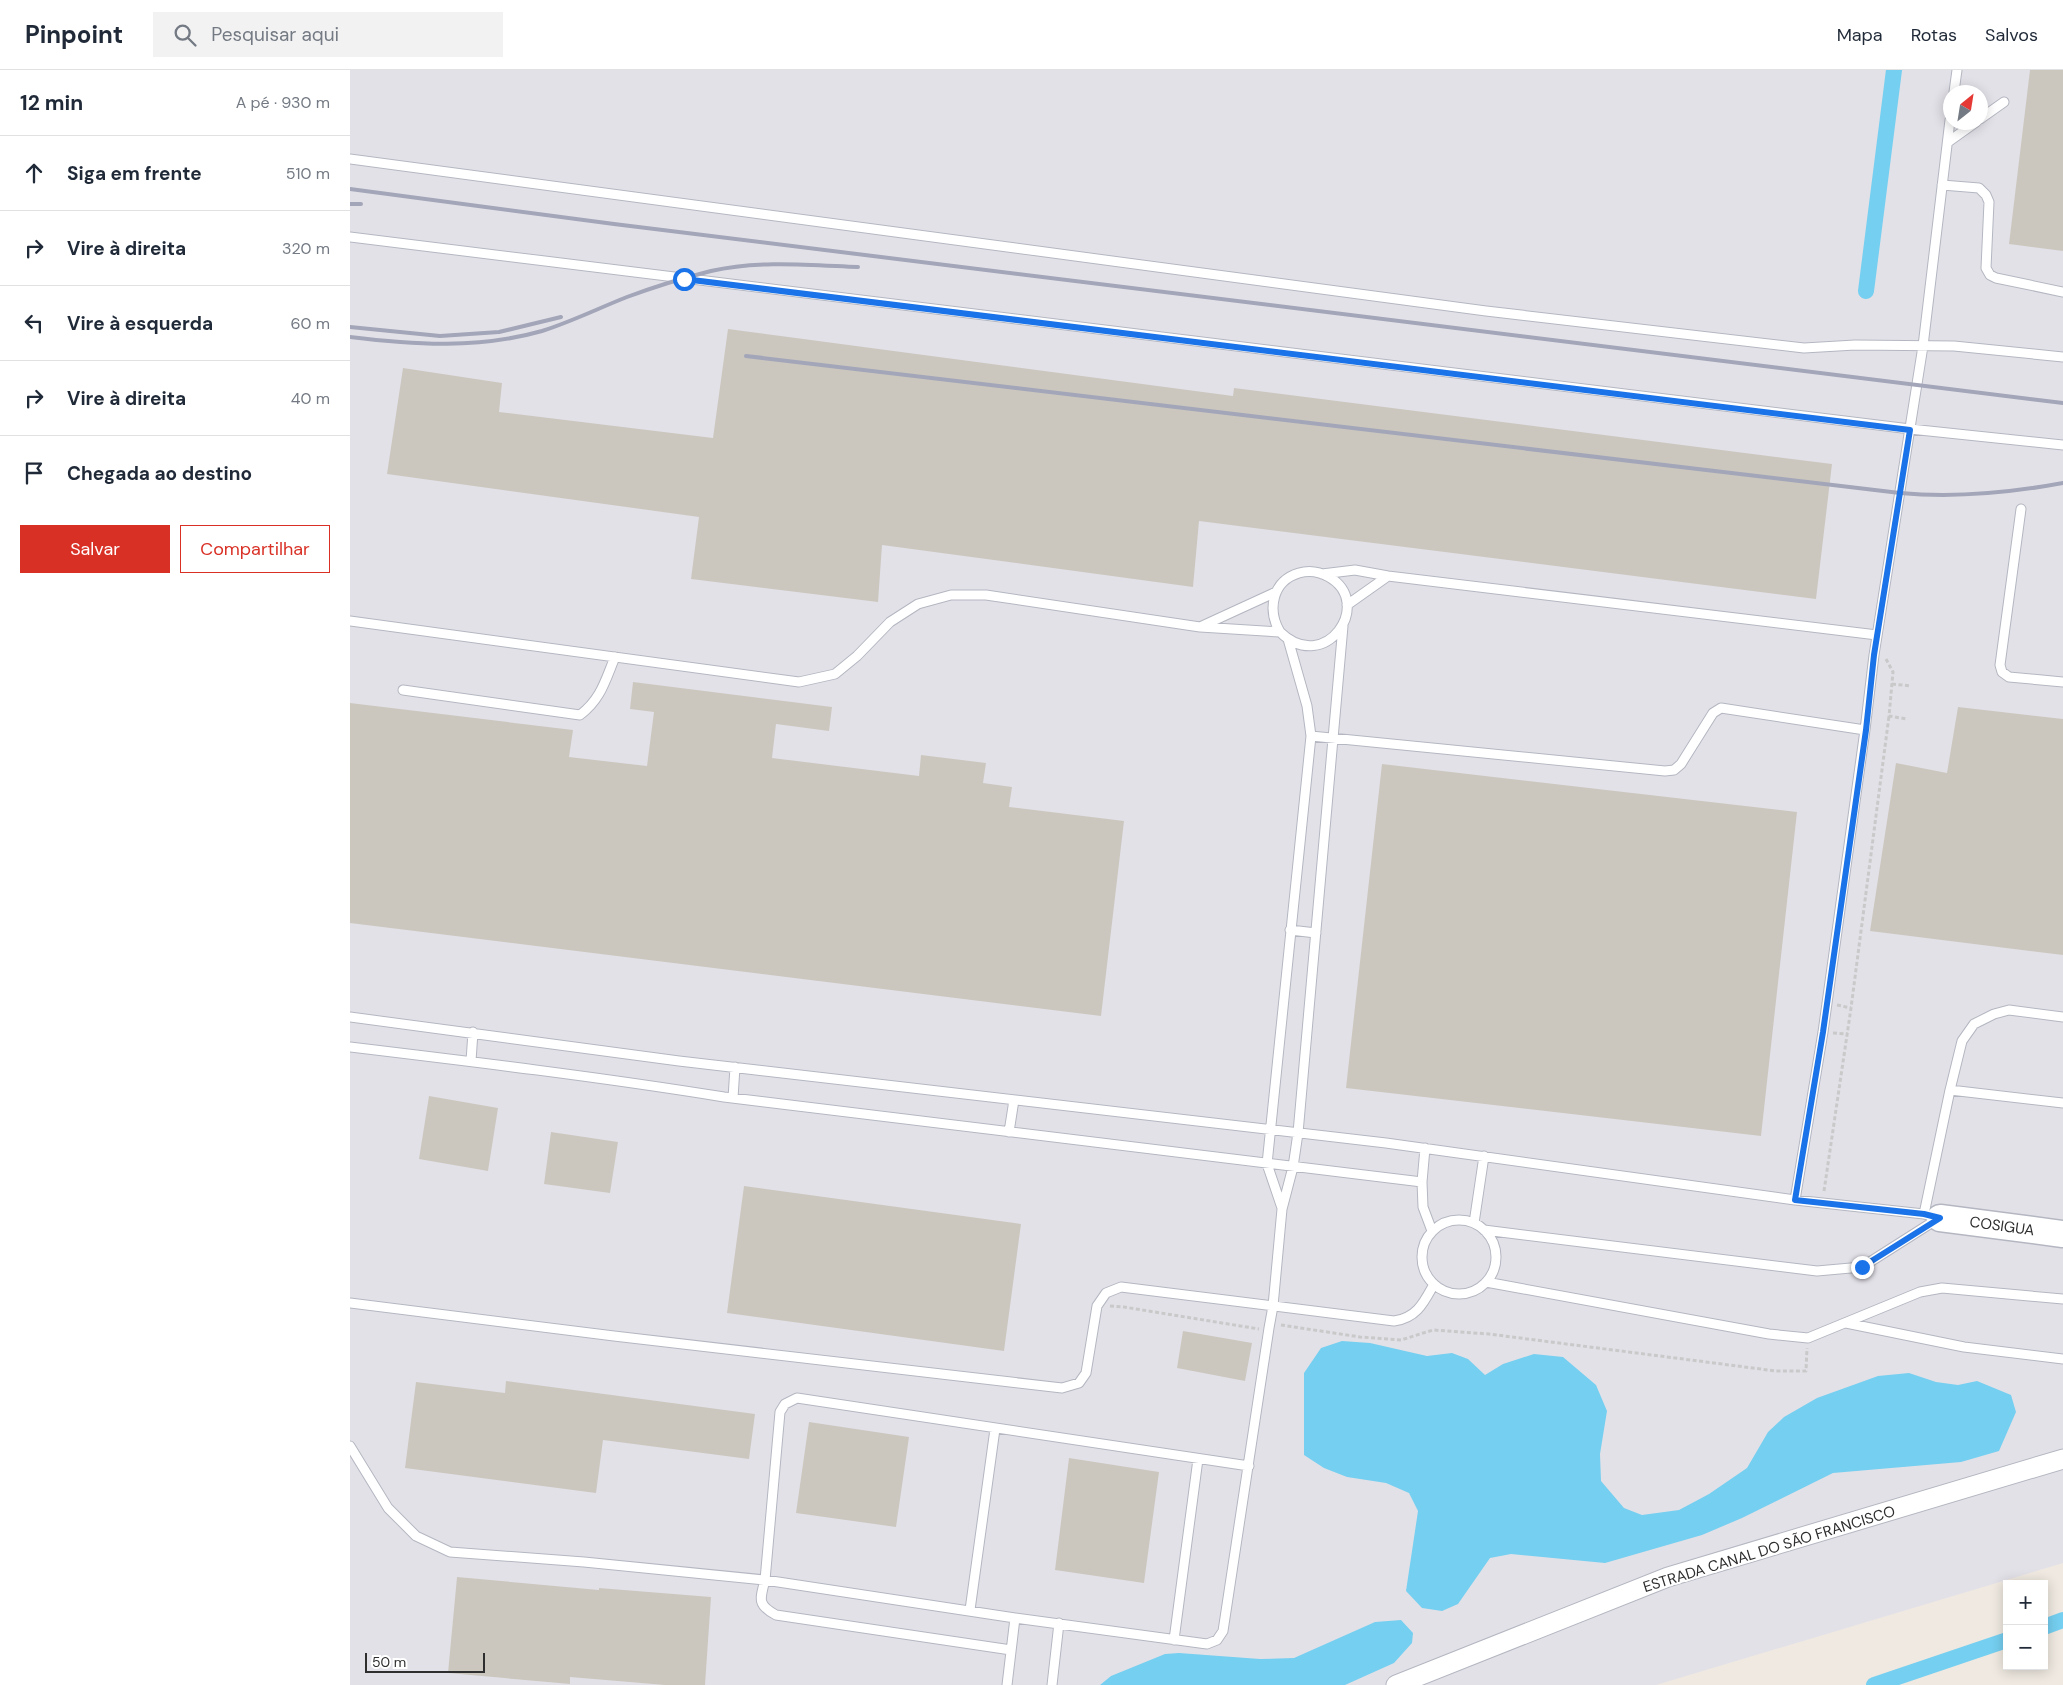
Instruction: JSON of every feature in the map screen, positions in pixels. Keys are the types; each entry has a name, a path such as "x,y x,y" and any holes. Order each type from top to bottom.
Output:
{"street":[{"name":"COSIGUA","path":"1932,1216 2063,1234"},
{"name":"ESTRADA CANAL DO SÃO FRANCISCO","path":"1396,1685 1668,1577 2063,1459"}],"lane":[{"path":"1955,85 1957,70"},
{"path":"1988,113 2004,102"},
{"path":"1795,1200 1823,1032 1866,730 1877,634 1923,346 1949,130"},
{"path":"1948,142 1965,130"},
{"path":"350,159 1486,311 1804,348 1855,345 1954,346 2063,357"},
{"path":"1942,185 1980,188 1986,195 1989,202 1986,268 1990,275 1996,278 2063,292"},
{"path":"350,238 1910,430 2063,446"},
{"path":"2021,509 2000,665 2002,672 2009,677 2063,682"},
{"path":"1322,574 1354,570 1388,576 1877,634"},
{"path":"350,1446 388,1508 416,1536 450,1552 584,1562 765,1580 1174,1640 1207,1644 1217,1640 1223,1631 1273,1306 1282,1209 1293,1166 1298,1133 1343,626 1347,605 1339,586 1331,578 1322,574 1300,572 1282,583 1276,592 1272,612 1275,622 1280,632 1297,644 1318,645 1337,635 1343,626"},
{"path":"1347,605 1388,576"},
{"path":"1200,627 1276,592"},
{"path":"350,621 799,682 835,674 857,656 890,622 918,604 951,595 986,595 1200,627 1280,632"},
{"path":"1282,1209 1267,1164 1311,736 1307,706 1288,639"},
{"path":"402,690 580,715 591,707 599,697 615,657"},
{"path":"1311,736 1665,771 1674,770 1681,764 1713,713 1721,708 1866,730"},
{"path":"1290,930 1316,933"},
{"path":"1484,1230 1817,1271 1862,1267 1932,1216 1950,1090 1962,1041 1974,1024 1994,1014 2008,1010 2063,1018"},
{"path":"350,1017 735,1067 1425,1148 1822,1204 1932,1216"},
{"path":"471,1061 473,1032"},
{"path":"350,1047 471,1061 733,1098 1422,1182"},
{"path":"733,1098 735,1067"},
{"path":"1950,1090 2063,1103"},
{"path":"1009,1132 1014,1100"},
{"path":"1425,1148 1422,1182 1423,1206 1432,1231"},
{"path":"1474,1223 1484,1156"},
{"path":"1452,1220 1474,1223 1484,1230 1491,1239 1496,1261 1493,1272 1486,1282 1477,1289 1466,1293 1454,1293 1434,1284 1427,1275 1423,1264 1422,1252 1425,1241 1432,1231 1441,1224 1452,1220"},
{"path":"1486,1282 1769,1334 1808,1338 1920,1292 1942,1288 2063,1299"},
{"path":"350,1303 604,1335 1062,1388 1079,1383 1086,1374 1097,1306 1106,1293 1121,1287 1394,1321 1403,1320 1419,1310 1434,1284"},
{"path":"1845,1322 1964,1347 2063,1360"},
{"path":"1011,1650 776,1615 765,1609 760,1599 765,1580 780,1412 785,1404 797,1398 1249,1466"},
{"path":"970,1610 995,1429"},
{"path":"1174,1640 1198,1459"},
{"path":"1007,1685 1015,1618"},
{"path":"1052,1685 1059,1623"}],"path":[{"path":"1822,1204 1851,1008 1893,672"},
{"path":"1892,684 1911,686"},
{"path":"1889,716 1907,719"},
{"path":"1097,1306 1124,1307 1269,1330 1281,1325 1360,1337 1401,1340 1433,1330 1489,1334 1776,1371 1806,1371 1808,1338"}],"shaded area":[{"path":"350,70 2063,70 2063,1563 1656,1685 350,1685"}],"water":[{"path":"1342,1341 1370,1343 1427,1356 1452,1353 1468,1359 1485,1375 1503,1364 1534,1354 1563,1357 1596,1385 1607,1411 1600,1454 1601,1481 1624,1508 1642,1515 1679,1510 1709,1494 1747,1468 1768,1432 1784,1417 1817,1398 1878,1376 1909,1373 1936,1382 1958,1385 1977,1381 2011,1395 2016,1412 1999,1451 1961,1462 1833,1473 1742,1518 1702,1535 1605,1563 1511,1554 1490,1558 1458,1604 1442,1611 1422,1608 1406,1591 1418,1511 1409,1493 1386,1483 1347,1477 1324,1468 1304,1455 1304,1373 1321,1348"},
{"path":"1401,1620 1413,1633 1412,1643 1394,1663 1345,1685 1100,1685 1111,1676 1165,1654 1179,1653 1260,1659 1294,1658 1375,1622"}],"building":[{"path":"2030,70 2063,70 2063,251 2009,244"},
{"path":"728,329 1233,396 1234,388 1832,464 1816,599 1199,521 1193,587 882,545 878,602 691,579 699,517 387,474 403,368 502,383 499,412 713,438"},
{"path":"633,682 832,707 829,731 776,724 772,758 919,776 921,755 986,763 983,783 1012,787 1009,807 1124,821 1101,1016 350,923 350,703 573,730 569,757 647,766 654,712 630,709"},
{"path":"1958,707 2063,719 2063,955 1870,931 1896,763 1947,773"},
{"path":"1382,764 1797,812 1761,1136 1346,1088"},
{"path":"429,1096 498,1108 488,1171 419,1159"},
{"path":"551,1132 618,1142 610,1193 544,1184"},
{"path":"744,1186 1021,1224 1004,1351 727,1313"},
{"path":"1183,1331 1252,1343 1245,1381 1177,1368"},
{"path":"506,1381 755,1414 749,1459 603,1440 596,1493 405,1468 416,1382 505,1393"},
{"path":"809,1422 909,1437 896,1527 796,1513"},
{"path":"1069,1458 1159,1472 1144,1583 1055,1570"},
{"path":"457,1577 599,1590 599,1588 711,1597 705,1685 665,1685 570,1677 570,1684 448,1673"}],"waterway":[{"path":"1866,291 1894,70"},
{"path":"2048,1626 2063,1620"},
{"path":"1874,1685 2003,1641"}],"railway":[{"path":"350,189 614,224 2063,403"},
{"path":"350,204 361,204"},
{"path":"350,337 446,344 494,341 542,331 637,293 711,271 766,264 858,267"},
{"path":"350,327 440,336 499,332 561,317"},
{"path":"746,356 1900,493 1982,494 2063,483"}],"route":[{"path":"684,279 1910,430 1874,655 1866,730 1823,1032 1795,1200 1924,1214 1940,1218 1862,1267"}]}
